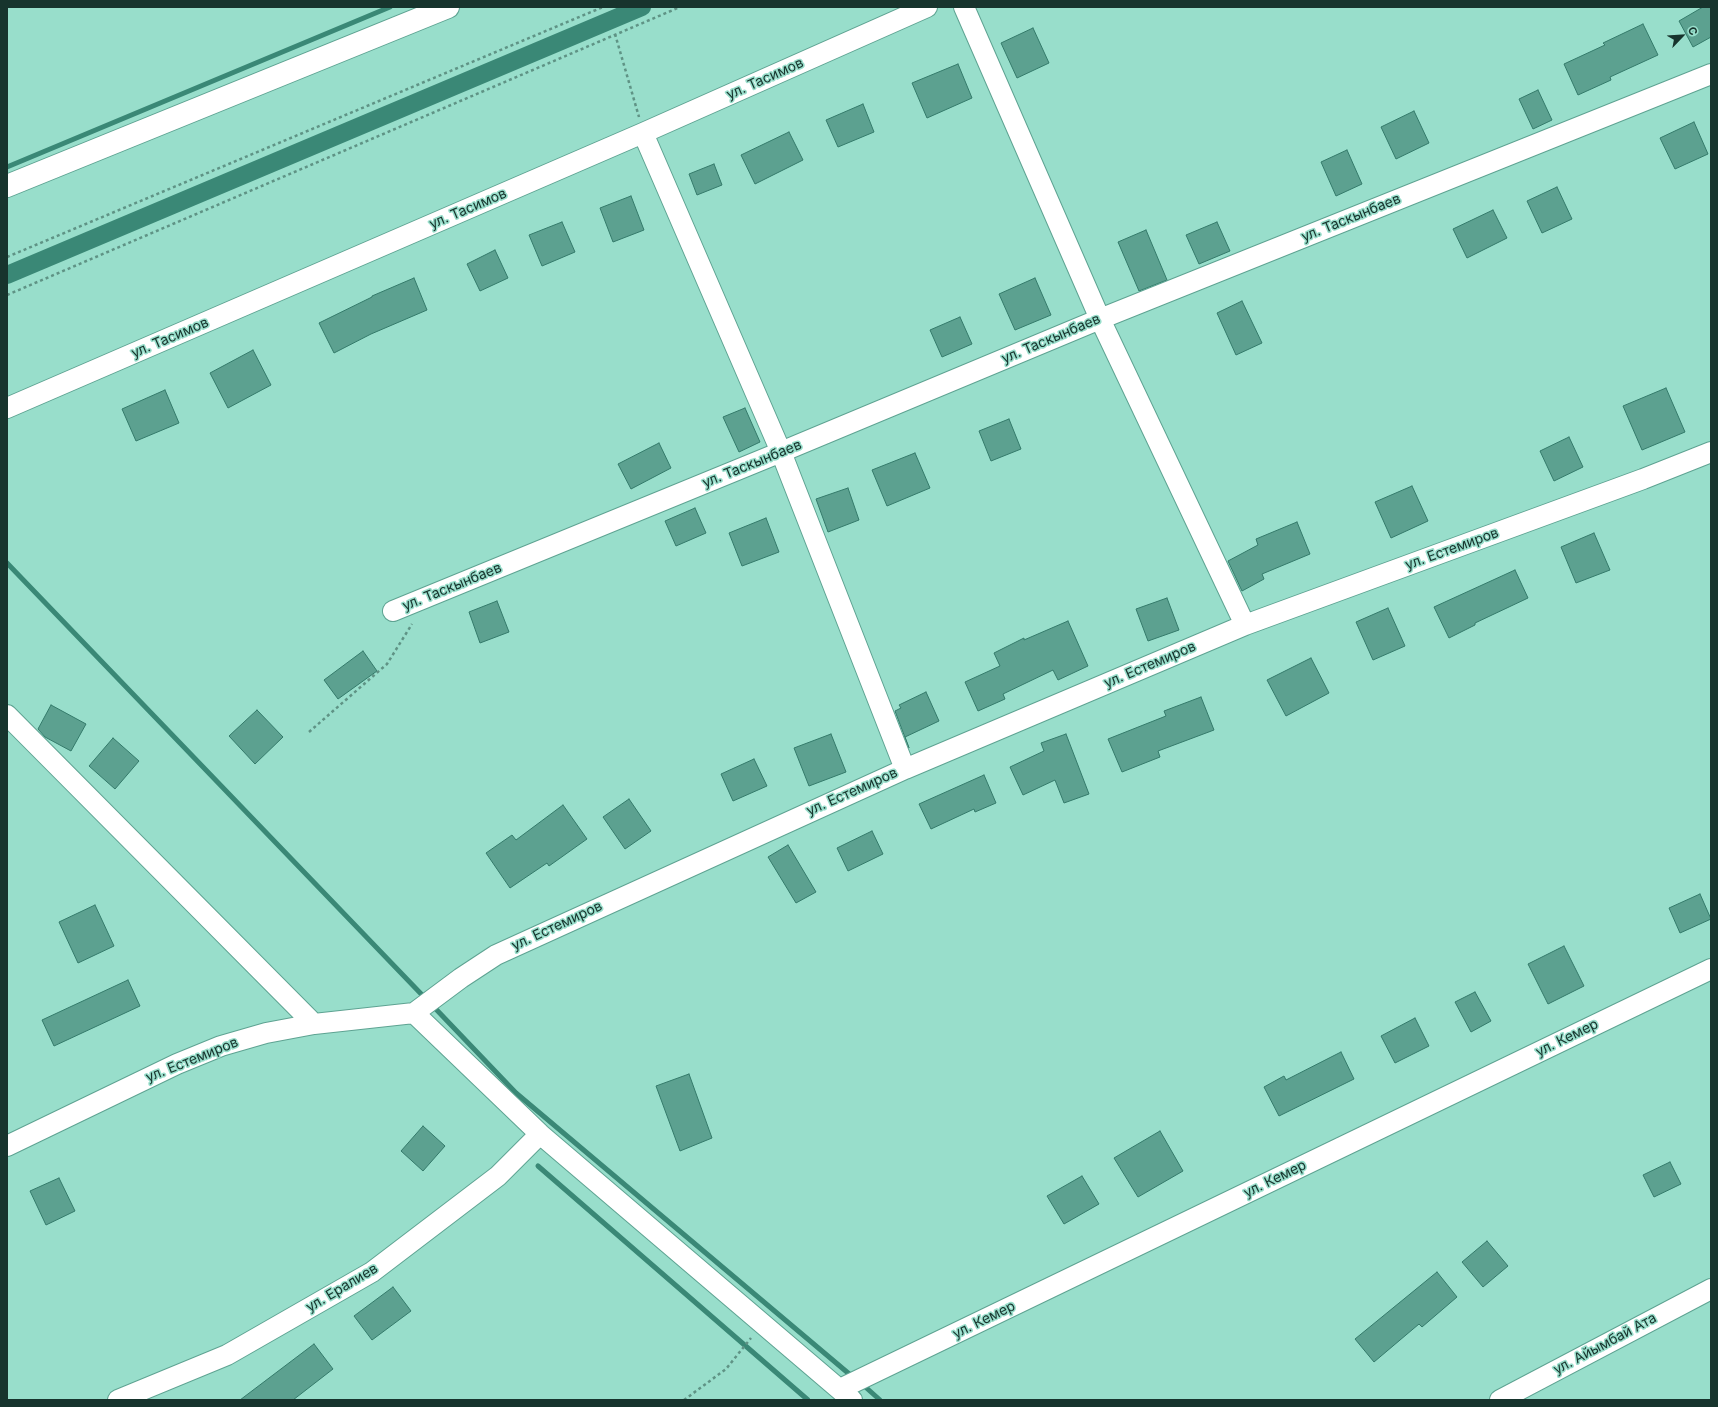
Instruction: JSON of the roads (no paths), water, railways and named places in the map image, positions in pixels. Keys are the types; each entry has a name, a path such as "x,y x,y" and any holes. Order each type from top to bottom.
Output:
{"main road":[{"path":"7,186 448,7"}],"street":[{"name":"ул. Тасимов","path":"7,408 644,134 927,7"},
{"path":"964,7 1100,319 1245,625"},
{"name":"ул. Таскынбаев","path":"393,611 1100,319 1711,74"},
{"path":"644,134 781,452 905,769"},
{"name":"ул. Естемиров","path":"7,1146 177,1064 221,1046 266,1033 314,1024 414,1013 461,978 496,955 905,769 1245,625 1636,482 1711,452"},
{"path":"7,715 314,1024"},
{"name":"ул. Кемер","path":"846,1395 1711,969"},
{"path":"414,1013 540,1134 846,1395"},
{"name":"ул. Ералиев","path":"118,1400 227,1355 372,1272 498,1176 540,1134"},
{"name":"ул. Айымбай Ата","path":"1500,1400 1711,1289"}],"waterway":[{"path":"7,167 390,7"},
{"path":"7,275 642,7"},
{"path":"7,563 426,999"},
{"path":"432,1005 516,1093 854,1378"},
{"path":"538,1166 808,1400"},
{"path":"862,1384 880,1400"}]}
